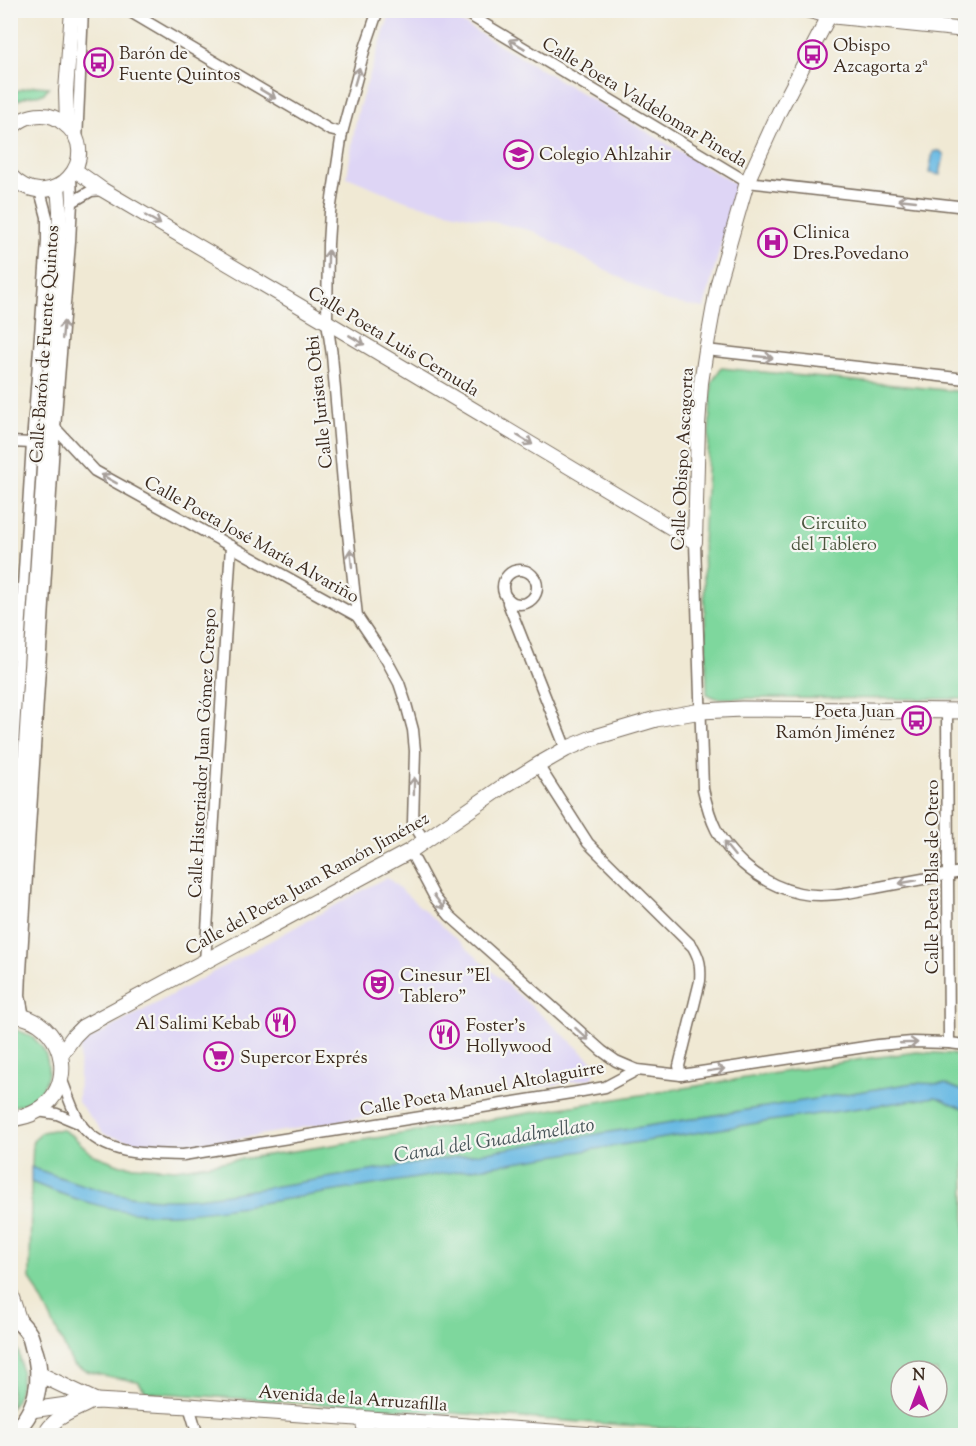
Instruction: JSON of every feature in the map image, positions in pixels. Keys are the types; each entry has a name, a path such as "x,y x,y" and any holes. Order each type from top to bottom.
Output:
{"highway":[{"path":"10,1435 18,1429 31,1410 37,1394 39,1374 38,1359 28,1334 15,1318"}],"main road":[{"name":"Calle del Poeta Juan Ramón Jiménez","path":"61,1054 83,1027 410,851 538,765 592,738 657,719 700,711 742,709 966,711"},
{"path":"10,1119 24,1117 38,1111 56,1093 62,1078 61,1054 57,1043 38,1023 17,1016"},
{"name":"Calle del Poeta Juan Ramón Jiménez","path":"48,1031 83,1027"},
{"path":"10,1293 15,1318"},
{"name":"Avenida de la Arruzafilla","path":"39,1374 96,1401"},
{"name":"Avenida de la Arruzafilla","path":"31,1410 96,1401 608,1436"},
{"path":"362,1418 367,1436"}],"street":[{"path":"67,125 66,91 72,10"},
{"path":"77,141 83,10"},
{"path":"127,10 330,130 342,133"},
{"name":"Calle Jurista Otbi","path":"357,616 327,322 328,244 330,212 342,133 361,59 378,10"},
{"name":"Calle Poeta Valdelomar Pineda","path":"461,10 747,183 966,207"},
{"path":"806,10 829,16 966,30"},
{"name":"Calle Obispo Ascagorta","path":"829,16 778,112 747,183 718,283 705,350 698,424 695,542 703,789 714,827 734,856 753,872 776,886 801,894 829,895 966,871"},
{"path":"46,115 66,91"},
{"path":"10,131 22,120 34,116 46,115 57,118 73,132 79,151 73,173 58,186 49,190 28,188 10,175"},
{"name":"Calle Poeta Luis Cernuda","path":"73,173 695,542"},
{"name":"Calle Barón de Fuente Quintos","path":"17,1016 73,173"},
{"name":"Calle Barón de Fuente Quintos","path":"10,992 59,237 58,186"},
{"name":"Calle Barón de Fuente Quintos","path":"10,792 47,241 47,217 40,190"},
{"path":"72,202 92,191 103,190"},
{"path":"705,350 966,379"},
{"name":"Calle Poeta José María Alvariño","path":"55,428 95,471 357,616 386,659 399,683 406,704 415,751 413,823 425,842"},
{"path":"10,442 32,443"},
{"name":"Calle Historiador Juan Gómez Crespo","path":"205,962 231,546"},
{"path":"508,599 566,749"},
{"name":"Calle Poeta Blas de Otero","path":"947,711 950,1043"},
{"path":"538,765 588,843 693,946 699,958 700,981 679,1066 681,1075"},
{"path":"410,851 435,897 450,916 602,1051 616,1061 638,1070 681,1075 878,1045 912,1042 966,1045"},
{"name":"Calle Poeta Manuel Altolaguirre","path":"62,1078 81,1124 102,1143 129,1152 183,1155 605,1087 638,1070"},
{"name":"Calle Poeta Manuel Altolaguirre","path":"38,1111 57,1114 81,1124"},
{"path":"44,1436 47,1429 60,1418 96,1401"},
{"path":"189,1406 198,1436"}],"shaded area":[{"name":"Colegio Ahlzahir","path":"440,10 737,185 704,308 664,301 533,231 408,202 347,177 359,107 391,11"},
{"path":"387,877 597,1065 593,1078 165,1151 104,1134 78,1102 80,1045"}],"green space":[{"path":"35,86 49,87 43,94 28,96 11,103 11,93"},
{"name":"Circuito del Tablero","path":"721,368 965,392 965,699 716,698 707,694 703,543 712,382"},
{"path":"11,1029 27,1034 39,1044 46,1055 48,1068 46,1081 39,1093 27,1102 11,1107"},
{"path":"917,1052 965,1057 965,1435 768,1435 146,1392 138,1381 96,1374 73,1365 30,1278 33,1140 42,1132 63,1130 92,1154 121,1165 175,1169 863,1059"},
{"path":"11,1338 19,1354 22,1373 19,1392 11,1408"}],"water":[{"path":"933,152 944,155 940,175 929,173"},
{"path":"913,1083 945,1084 965,1092 965,1109 936,1097 770,1121 200,1212 155,1214 119,1210 83,1201 31,1182 31,1167 127,1196 161,1199 202,1197"}],"place":[{"name":"Obispo Azcagorta 2ª","path":"812,55"},
{"name":"Barón de Fuente Quintos","path":"98,63"},
{"name":"Colegio Ahlzahir","path":"518,154"},
{"name":"Clinica Dres.Povedano","path":"772,242"},
{"name":"Poeta Juan Ramón Jiménez","path":"916,721"},
{"name":"Cinesur \"El Tablero\"","path":"379,985"},
{"name":"Al Salimi Kebab","path":"281,1023"},
{"name":"Foster's Hollywood","path":"445,1035"},
{"name":"Supercor Exprés","path":"219,1057"}],"water label":[{"name":"Canal del Guadalmellato","path":"494,1139"}]}
